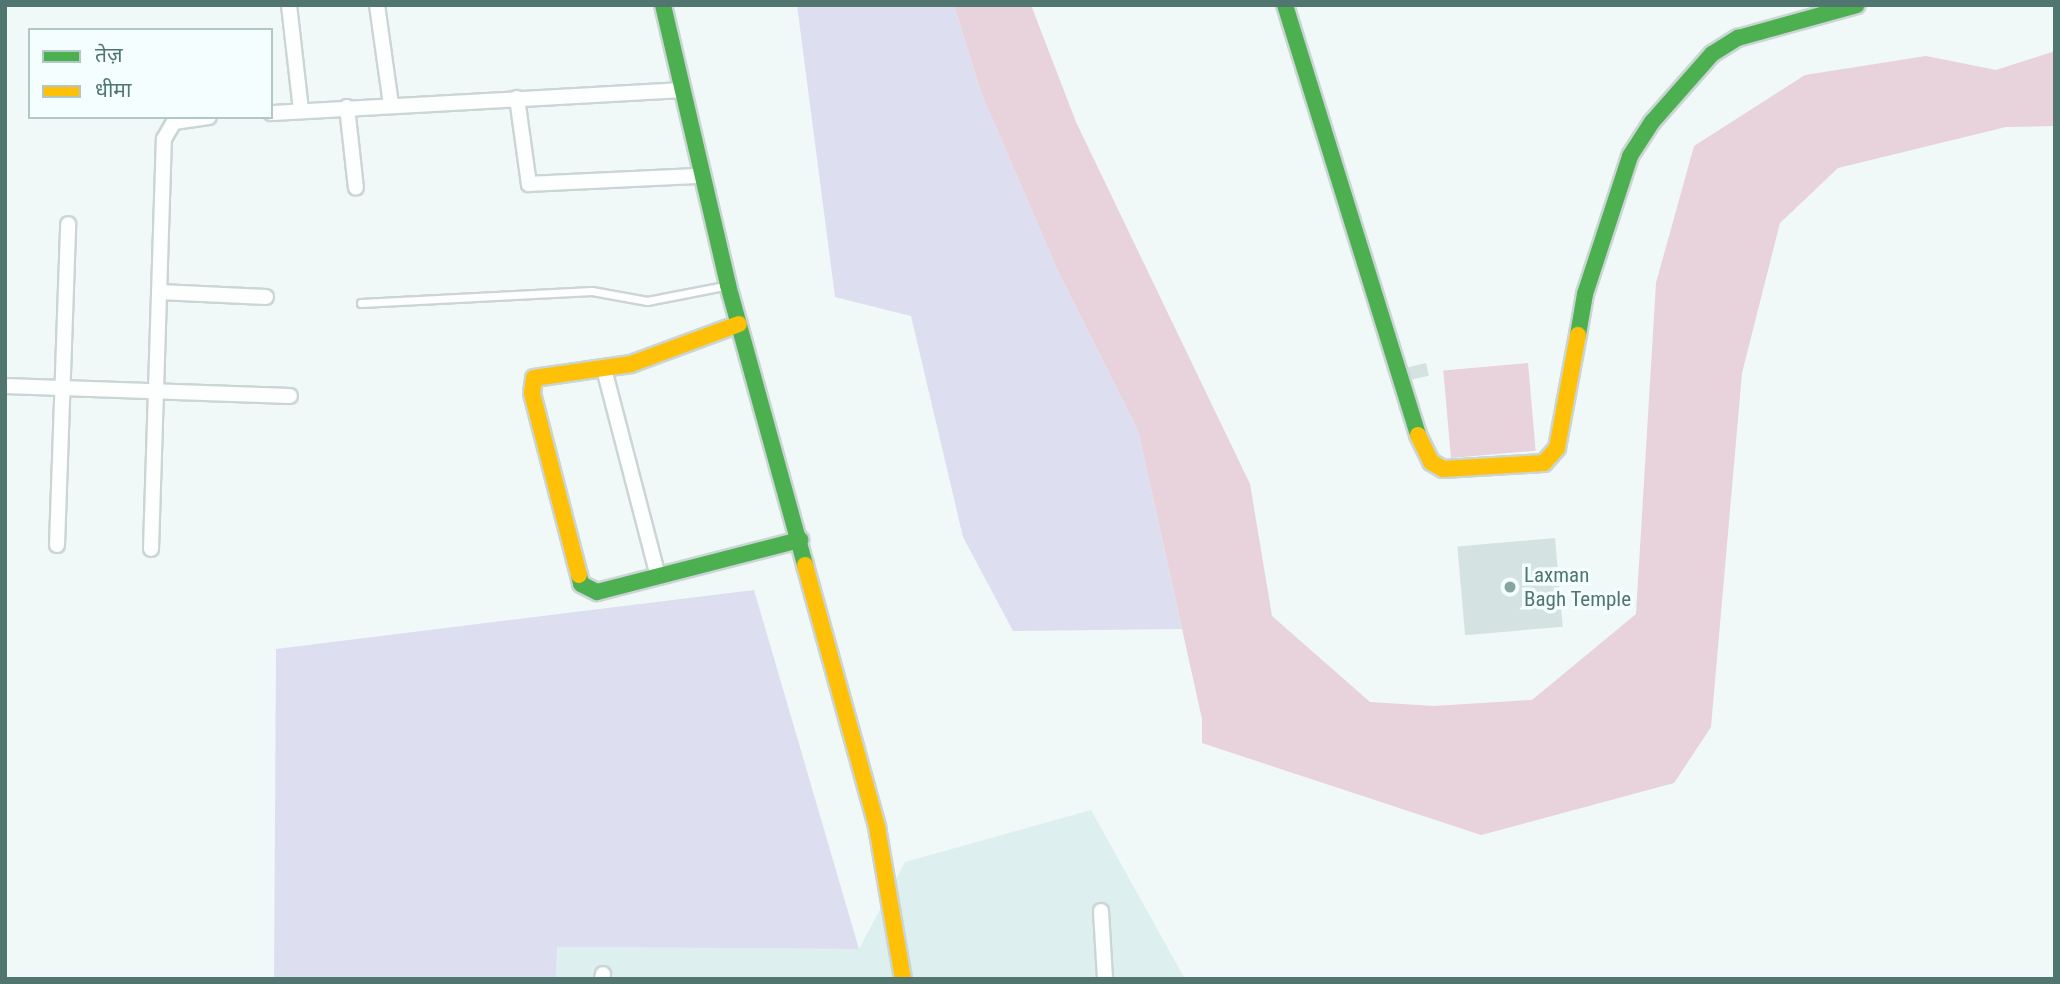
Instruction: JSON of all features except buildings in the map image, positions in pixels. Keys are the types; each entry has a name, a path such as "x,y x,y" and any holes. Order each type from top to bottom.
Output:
{"street":[{"path":"289,5 301,110"},
{"path":"377,5 391,104"},
{"path":"663,5 700,176 738,324 800,540 877,827 903,979"},
{"path":"1284,5 1420,440 1430,462 1443,469 1544,463 1557,447 1585,294 1630,156 1678,93 1713,54 1738,38 1857,5"},
{"path":"273,113 391,104 680,90"},
{"path":"517,98 529,184 700,176"},
{"path":"347,107 356,188"},
{"path":"151,549 164,139 174,122 195,119"},
{"path":"57,545 68,224"},
{"path":"159,292 266,297"},
{"path":"738,324 656,357 604,369 541,376 531,384 581,584 597,592 800,540"},
{"path":"604,369 658,577"},
{"path":"5,386 290,396"},
{"path":"1101,911 1105,979"}],"lane":[{"path":"361,303 592,291 647,301 728,285"}],"shaded area":[{"path":"797,5 954,5 982,95 1058,271 1138,430 1182,629 1013,631 963,537 911,316 835,297"},
{"path":"954,5 1031,5 1076,122 1250,484 1272,616 1370,702 1434,706 1532,700 1636,614 1656,283 1694,146 1805,75 1926,56 1996,70 2055,51 2055,126 2006,127 1838,168 1780,223 1742,373 1711,727 1674,783 1481,835 1202,743 1202,719 1138,430 1058,271 982,95"},
{"path":"1528,363 1536,451 1451,458 1443,370"},
{"path":"754,590 859,949 557,947 556,979 274,979 276,649"},
{"path":"1091,810 1185,979 556,979 557,947 859,949 905,862"}],"traffic: fast":[{"path":"663,5 728,285 805,565"},
{"path":"1285,5 1418,435"},
{"path":"1578,335 1585,294 1630,156 1652,122 1712,54 1738,38 1857,5"},
{"path":"579,575 581,584 597,592 800,540"}],"traffic: slow":[{"path":"579,575 532,393 534,378 631,364 739,324"},
{"path":"1418,435 1431,462 1443,469 1544,463 1557,448 1578,335"},
{"path":"805,565 877,827 903,979"}],"place":[{"name":"Laxman Bagh Temple","path":"1510,587"}]}
